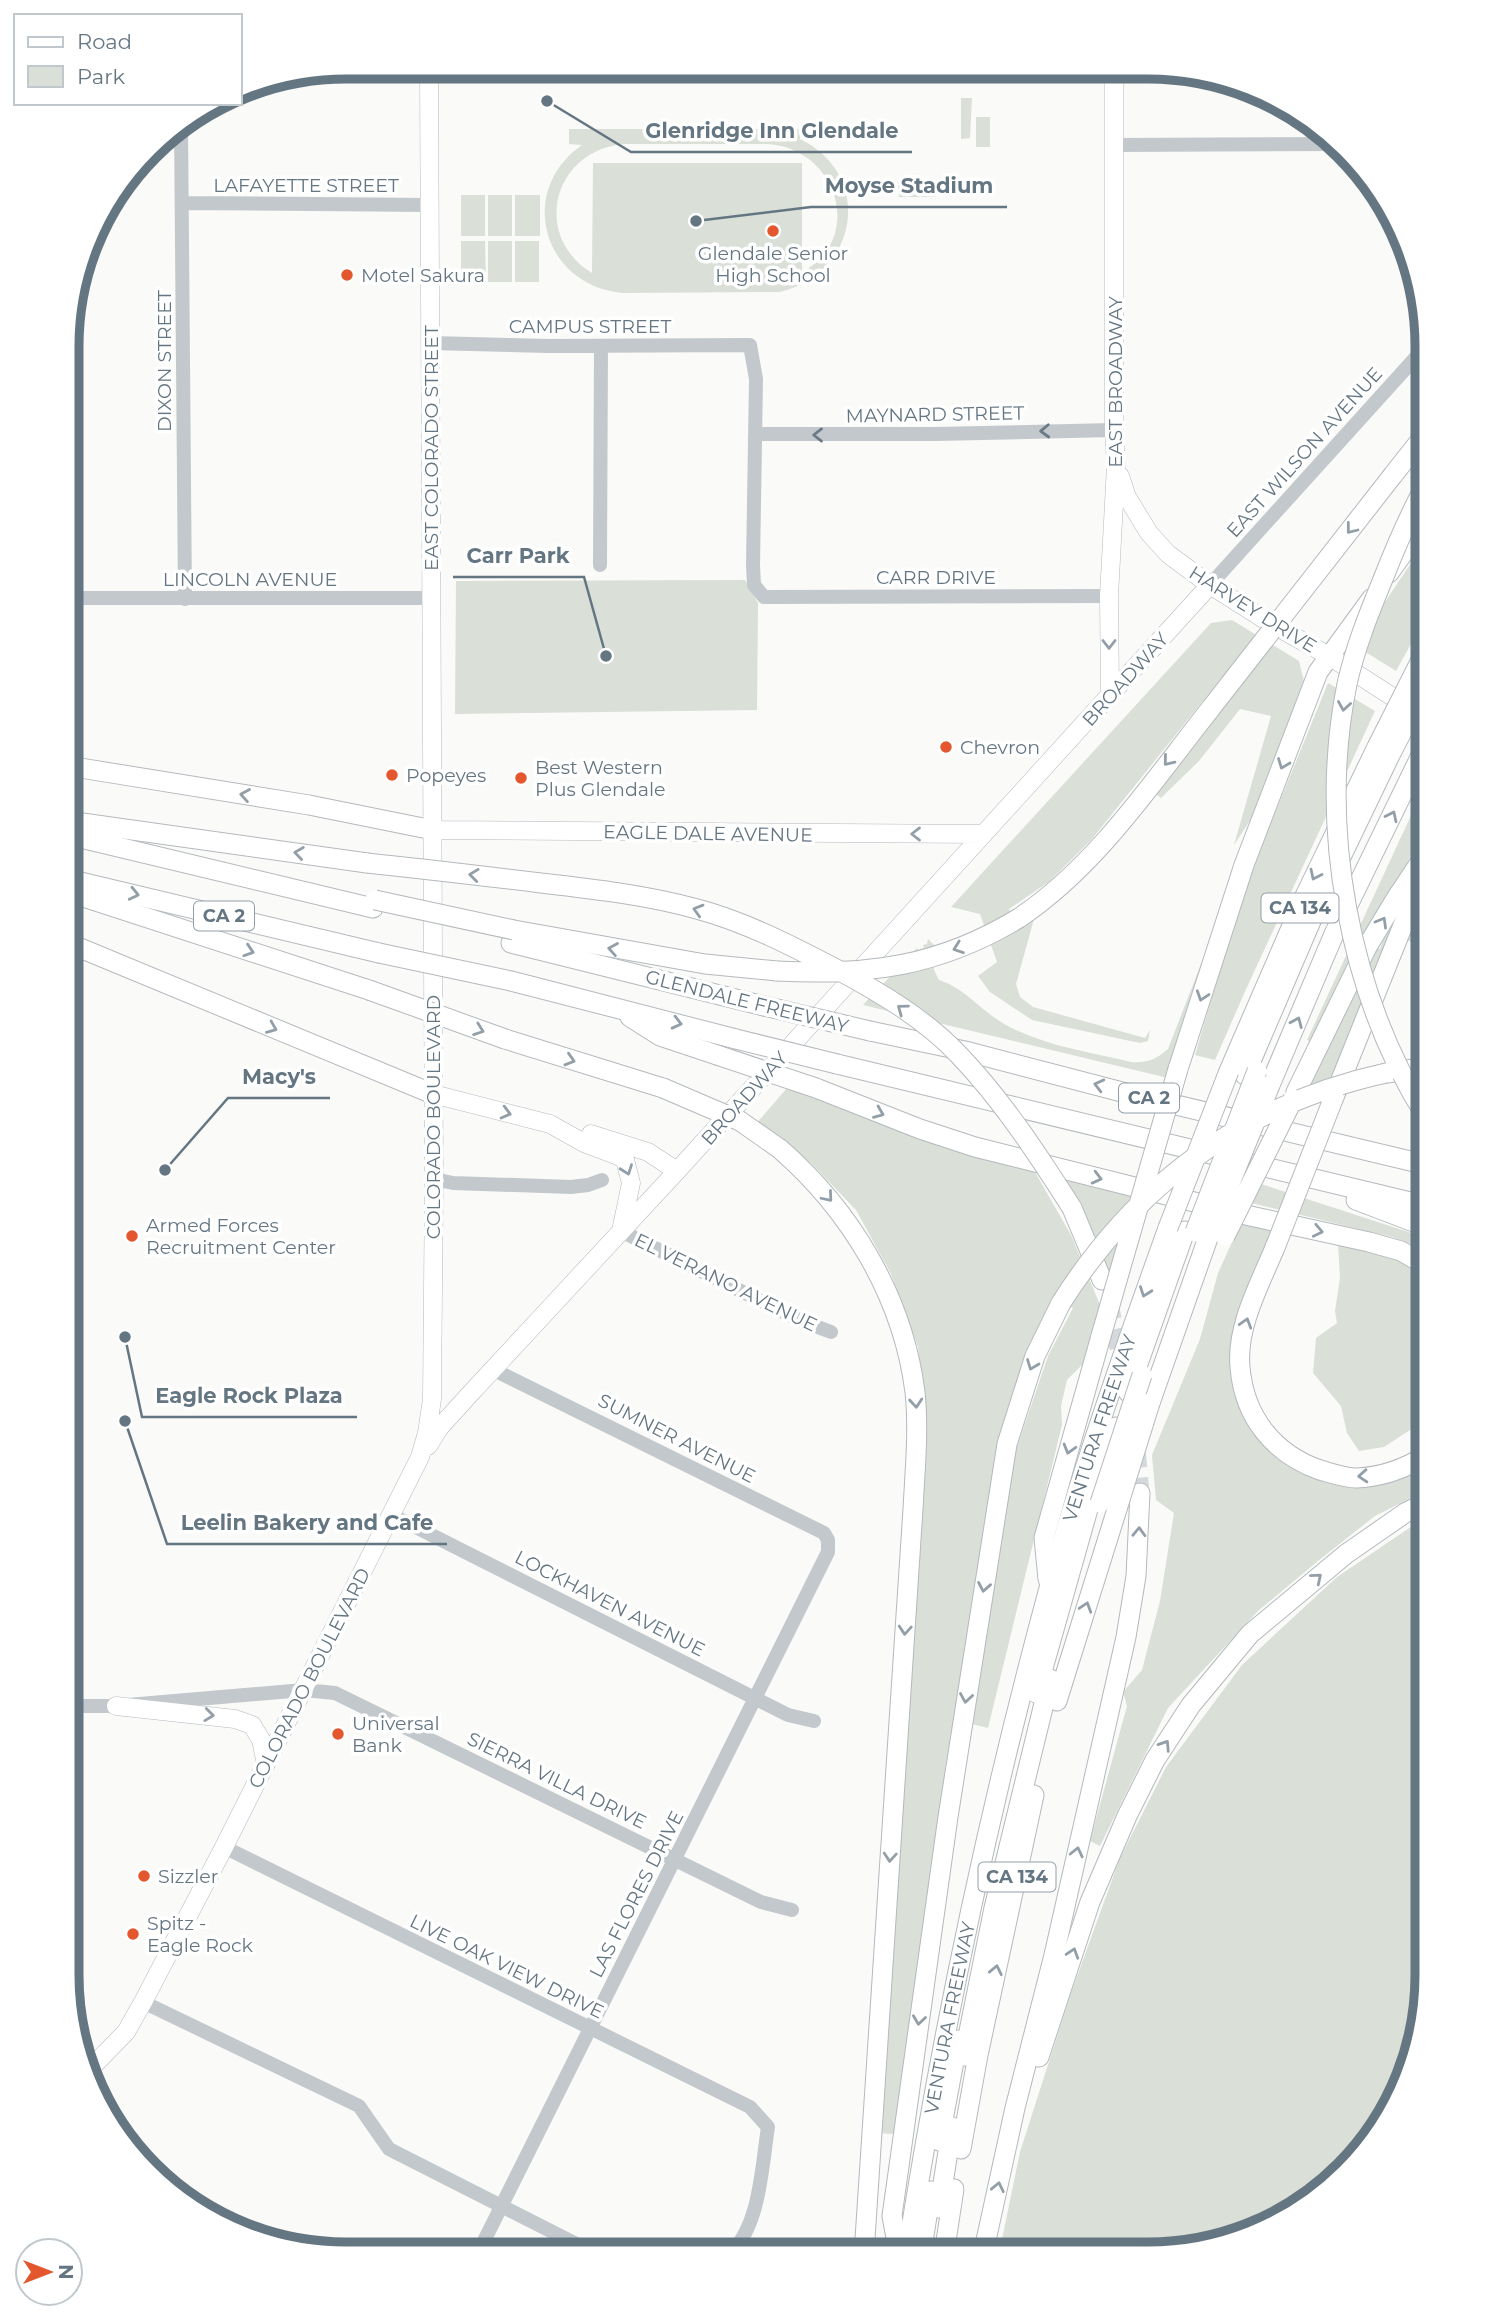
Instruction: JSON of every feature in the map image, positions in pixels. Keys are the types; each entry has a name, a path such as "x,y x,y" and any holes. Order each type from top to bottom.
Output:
{"highway":[{"path":"512,937 692,962 777,971 847,973 910,964 974,943 1045,901 1087,861 1211,708 1415,447"},
{"path":"1415,508 1364,624 1348,683 1338,743 1336,793 1352,935 1383,1032 1415,1099"},
{"path":"1049,1590 1044,1538 1178,1069 1244,864 1318,672 1415,537"},
{"name":"VENTURA FREEWAY","path":"946,2242 978,2055 1036,1786 1109,1505 1150,1403 1196,1269 1196,1232 1250,1075 1334,934 1396,755 1415,687"},
{"path":"1396,755 1415,711"},
{"path":"1396,755 1415,723"},
{"name":"VENTURA FREEWAY","path":"909,2242 934,2092 986,1840 1049,1590 1115,1377 1196,1232 1250,1075 1304,898 1396,755 1415,748"},
{"path":"79,768 309,805 433,830"},
{"path":"79,823 367,863 639,896 699,909 751,928 880,992 957,1053 1038,1154 1072,1208 1102,1280"},
{"name":"CA 2","path":"79,838 240,877 374,904 512,937"},
{"path":"923,2242 973,1959 1025,1731 1100,1472 1196,1232 1296,1092 1367,947 1415,870"},
{"name":"GLENDALE FREEWAY","path":"79,882 379,953 511,981 837,1064 1415,1203"},
{"path":"1415,894 1247,1320 1241,1342 1240,1366 1245,1397 1257,1420 1283,1452 1303,1464 1355,1478 1395,1471 1415,1461"},
{"path":"79,896 369,990 505,1039 663,1088 740,1121 799,1165 833,1203 874,1265 903,1338 917,1418 865,2242"},
{"name":"GLENDALE FREEWAY","path":"512,937 764,1006 965,1051 1415,1162"},
{"path":"79,948 433,1094"},
{"path":"618,1009 660,1036 816,1087 920,1129 975,1147 1233,1212 1369,1242 1401,1251 1415,1259"},
{"path":"897,2242 892,2216 948,1817 1000,1482 1007,1444 1026,1378 1039,1347 1061,1303 1115,1229 1191,1158 1240,1127 1291,1102 1348,1082 1415,1068"},
{"path":"1289,1132 1415,1152"},
{"path":"1280,1171 1415,1222"},
{"path":"934,2242 970,2024 994,1908 1063,1629 1109,1505 1142,1375 1196,1232"},
{"path":"987,2242 1015,2108 1054,1955 1126,1637 1136,1576 1140,1493"},
{"path":"1015,2108 1039,2059 1090,1902 1127,1816 1155,1760 1191,1705 1250,1634 1346,1554 1415,1508"}],"main road":[{"name":"EAST COLORADO STREET","path":"429,79 433,830"},
{"name":"EAST BROADWAY","path":"1110,694 1109,596 1116,466 1114,79"},
{"name":"HARVEY DRIVE","path":"1116,466 1126,497 1149,533 1168,554 1210,585 1415,711"},
{"name":"BROADWAY","path":"420,1457 440,1427 677,1171 1210,585"},
{"name":"EAGLE DALE AVENUE","path":"433,830 984,834"},
{"name":"COLORADO BOULEVARD","path":"94,2064 126,2032 143,2002 420,1457 427,1433 432,1399 433,830"},
{"path":"433,1094 601,1137 648,1152 677,1171"},
{"path":"550,1124 584,1143 625,1160 631,1183 621,1231"},
{"path":"116,1706 235,1718 253,1725 261,1740 266,1764"}],"street":[{"name":"DIXON STREET","path":"181,136 185,599"},
{"path":"1114,145 1323,144"},
{"name":"LAFAYETTE STREET","path":"182,203 429,205"},
{"name":"CAMPUS STREET","path":"431,343 750,345 756,379 756,434"},
{"path":"600,565 601,346"},
{"name":"EAST WILSON AVENUE","path":"1210,585 1415,358"},
{"name":"MAYNARD STREET","path":"756,434 1114,430"},
{"name":"CARR DRIVE","path":"756,434 753,565 754,585 764,597 1109,596"},
{"name":"LINCOLN AVENUE","path":"79,598 432,598"},
{"path":"433,1179 453,1183 570,1187 602,1180"},
{"name":"EL VERANO AVENUE","path":"621,1231 799,1320 831,1332"},
{"name":"SUMNER AVENUE","path":"494,1370 824,1533 828,1540 828,1552"},
{"name":"LOCKHAVEN AVENUE","path":"390,1514 788,1715 814,1721"},
{"name":"LAS FLORES DRIVE","path":"484,2242 828,1552"},
{"name":"SIERRA VILLA DRIVE","path":"79,1706 116,1706 303,1690 335,1693 761,1902 792,1910"},
{"name":"LIVE OAK VIEW DRIVE","path":"224,1847 750,2107 768,2127 752,2219 739,2242"},
{"path":"143,2002 359,2106 389,2149 573,2242"}],"green space":[{"path":"593,79 747,79 747,83 610,83 608,80"},
{"path":"961,98 972,98 970,138 961,139"},
{"path":"976,117 990,117 990,147 976,147"},
{"path":"569,129 800,129 800,139 824,155 839,175 847,198 847,222 841,245 827,265 807,281 780,292 624,293 596,287 574,274 558,256 548,234 545,211 549,187 561,165 582,145 569,144","holes":["624,144 768,144 792,150 812,161 826,178 835,198 837,218 833,239 821,257 802,272 802,163 593,163 592,273 573,257 561,238 557,218 558,197 567,178 580,161 600,150"]},
{"path":"898,183 936,183 936,197 899,197"},
{"path":"461,195 485,195 485,236 461,236"},
{"path":"488,195 512,195 512,236 488,236"},
{"path":"515,195 540,195 540,236 515,236"},
{"path":"461,241 485,241 486,282 461,282"},
{"path":"488,241 512,241 512,282 488,282"},
{"path":"515,241 539,241 539,282 515,282"},
{"path":"1415,557 1415,637 1396,671 1364,651 1369,626"},
{"path":"745,580 758,603 757,710 455,714 456,581"},
{"path":"1232,620 1299,661 1304,681 1257,810 1234,845 1271,716 1240,709 1199,761 1161,798 1156,794 1235,686 1222,677 1092,839 1050,881 1009,909 1018,927 1034,919 1016,984 1020,997 1033,1007 1145,1038 1150,1030 1148,1041 1140,1043 1032,1020 990,992 978,976 997,962 980,914 951,907 1211,623"},
{"path":"1328,683 1375,711 1215,1060 1195,1055 1243,892"},
{"path":"1415,807 1415,850 1314,1043 1307,1040"},
{"path":"1415,907 1415,943 1405,940"},
{"path":"1386,930 1390,931 1327,1095 1306,1089 1376,947 1380,949"},
{"path":"928,939 935,946 932,963 939,980 965,994 1006,1025 1051,1043 1131,1062 1151,1060 1168,1049 1203,964 1168,1078 863,1005 917,948 924,948 923,945 927,944"},
{"path":"787,1088 1032,1167 1071,1235 1100,1305 1083,1364 1067,1380 1061,1406 1062,1425 988,1728 972,1724 1016,1450 1048,1356 1073,1308 1056,1298 1037,1334 971,1620 946,1764 894,2134 877,2133 925,1430 918,1347 891,1274 856,1210 811,1163 756,1124"},
{"path":"1059,1173 1134,1193 1108,1282"},
{"path":"1261,1184 1415,1234 1415,1246 1392,1237 1251,1203"},
{"path":"1243,1218 1276,1225 1233,1352 1257,1434 1361,1484 1394,1482 1415,1471 1415,1496 1375,1516 1258,1611 1168,1708 1100,1846 1090,1841 1127,1706 1123,1692 1142,1670 1160,1601 1174,1513 1156,1500 1152,1455 1200,1339 1218,1273"},
{"path":"1338,1243 1399,1259 1415,1272 1415,1427 1384,1447 1359,1451 1347,1433 1341,1406 1313,1373 1316,1338 1337,1323 1335,1311 1340,1278"},
{"path":"1415,1524 1415,1992 1406,2044 1388,2093 1360,2138 1337,2164 1296,2197 1250,2222 1200,2237 1165,2242 1001,2242 1020,2152 1071,1993 1120,1858 1166,1767 1242,1665 1337,1577"}],"tunnel":[{"path":"1108,1301 1123,1364"},
{"path":"1136,1449 1140,1493"}],"place":[{"name":"Glenridge Inn Glendale","path":"547,101"},
{"name":"Moyse Stadium","path":"696,221"},
{"name":"Glendale Senior High School","path":"773,231"},
{"name":"Motel Sakura","path":"347,275"},
{"name":"Carr Park","path":"606,656"},
{"name":"Chevron","path":"946,747"},
{"name":"Popeyes","path":"392,775"},
{"name":"Best Western Plus Glendale","path":"521,778"},
{"name":"Macy's","path":"165,1170"},
{"name":"Armed Forces Recruitment Center","path":"132,1236"},
{"name":"Eagle Rock Plaza","path":"125,1337"},
{"name":"Leelin Bakery and Cafe","path":"125,1421"},
{"name":"Universal Bank","path":"338,1734"},
{"name":"Sizzler","path":"144,1876"},
{"name":"Spitz - Eagle Rock","path":"133,1934"}]}
